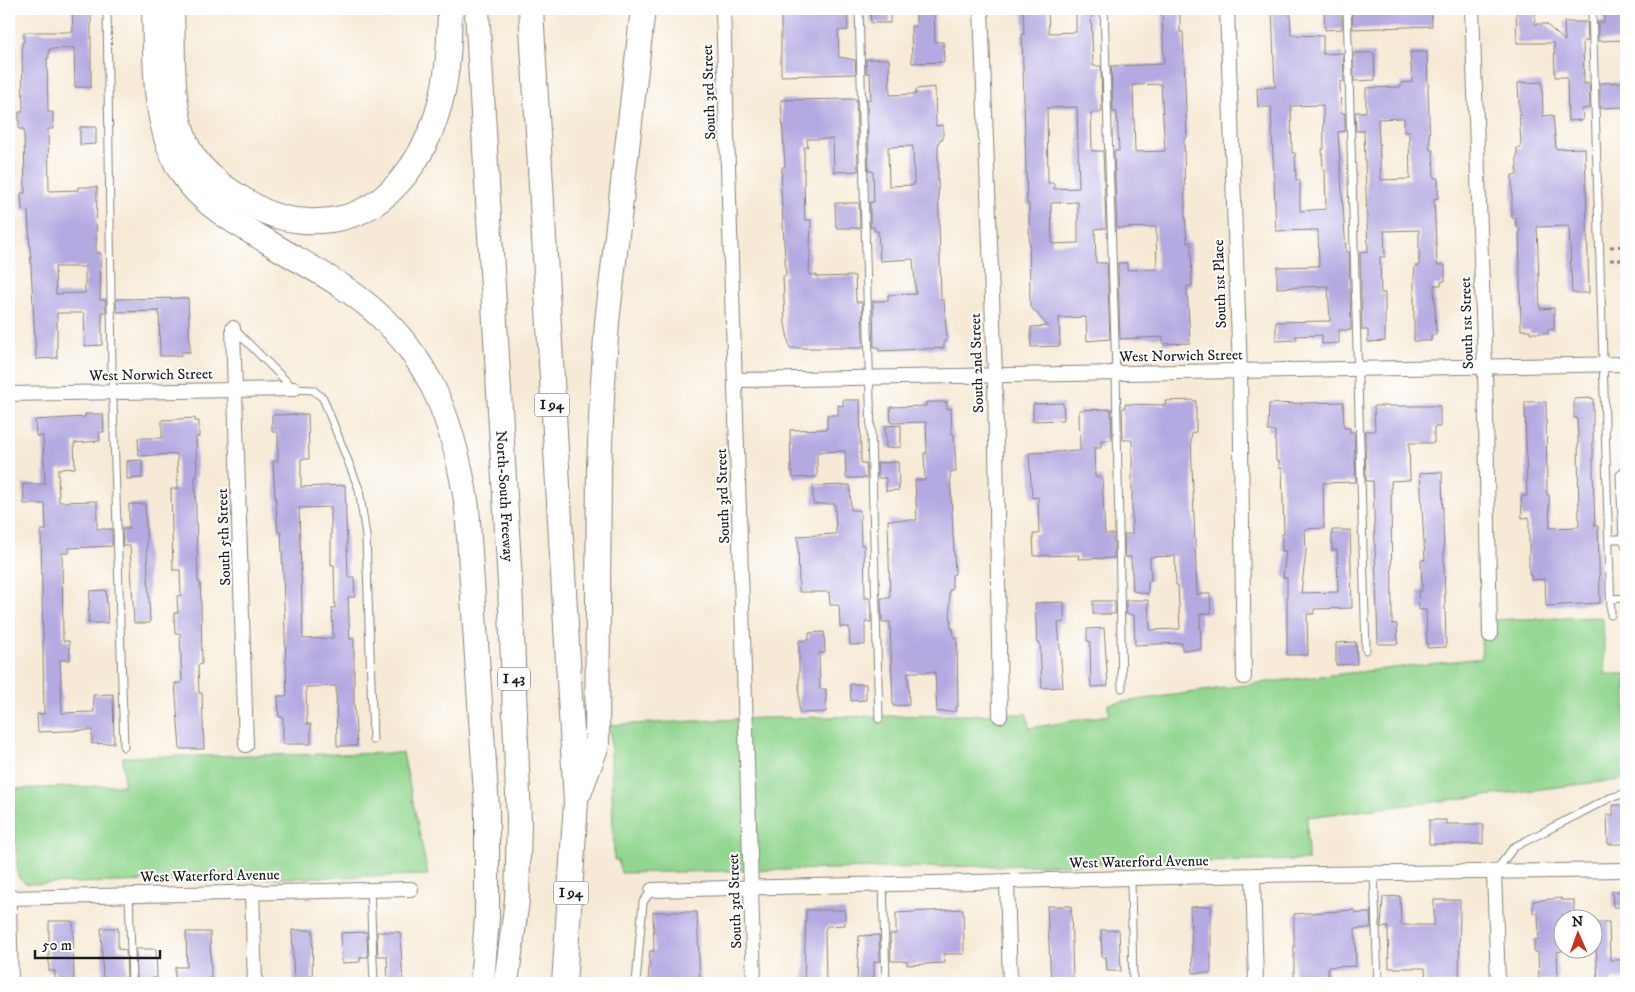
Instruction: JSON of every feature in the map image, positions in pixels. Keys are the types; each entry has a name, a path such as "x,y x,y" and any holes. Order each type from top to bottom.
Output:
{"highway":[{"path":"154,9 157,99 162,132 177,166 203,199 232,221 344,287 376,312 422,366 435,389 450,428 460,459 467,507 487,809 487,917 482,983"},
{"path":"172,9 175,103 189,147 202,168 237,196 265,212 290,220 314,222 340,218 380,201 406,175 432,128 443,92 448,60 450,9"},
{"name":"North-South Freeway","path":"477,9 510,583 519,822 517,900 506,983"},
{"name":"I 94","path":"531,9 576,802 564,983"},
{"path":"576,802 597,745 599,468 602,397 607,322 643,9"}],"street":[{"name":"South 3rd Street","path":"723,9 754,983"},
{"name":"South 2nd Street","path":"981,9 995,376 1000,716"},
{"name":"South 1st Place","path":"1227,9 1240,371 1244,677"},
{"name":"South 1st Street","path":"1472,9 1484,367 1490,635"},
{"name":"South 5th Street","path":"234,328 246,745"},
{"name":"West Norwich Street","path":"736,380 1626,364"},
{"name":"West Norwich Street","path":"9,394 294,389"},
{"name":"West Waterford Avenue","path":"652,890 1253,875 1626,870"},
{"path":"1494,873 1498,983"},
{"path":"1253,875 1256,983"},
{"path":"1007,882 1010,983"},
{"name":"West Waterford Avenue","path":"9,898 252,891 411,889"},
{"path":"252,891 255,983"},
{"path":"9,907 11,983"}],"lane":[{"path":"107,9 113,392 124,748"},
{"path":"859,9 879,719"},
{"path":"1104,9 1116,374 1122,688"},
{"path":"1347,9 1366,650"},
{"path":"1592,9 1611,615"},
{"path":"234,328 294,389 313,390 323,398 359,489 366,536 373,740"},
{"path":"1626,470 1620,474 1626,547"},
{"path":"1609,539 1625,539"},
{"path":"1611,598 1626,598"},
{"path":"1494,873 1514,847 1610,798 1626,793"},
{"path":"1374,874 1378,983"},
{"path":"1130,878 1134,983"},
{"path":"883,884 886,983"},
{"path":"370,889 374,983"},
{"path":"636,983 643,902 652,890"},
{"path":"128,894 132,983"}],"green space":[{"path":"1603,617 1605,674 1626,674 1626,779 1307,817 1308,860 621,873 618,860 614,860 610,725 761,718 1027,714 1029,728 1109,715 1108,704 1260,683 1482,658 1480,620"},
{"path":"403,753 428,875 27,884 18,877 12,789 124,785 123,757"}],"building":[{"path":"72,9 91,9 91,87 75,87 74,48 49,49 49,58 47,58 48,112 53,112 53,129 48,129 49,191 78,190 78,187 97,187 96,253 101,253 100,300 106,300 106,312 102,312 102,345 85,346 84,313 57,313 57,358 36,359 28,211 22,210 21,193 25,193 24,129 19,129 19,112 23,112 22,42 24,42 24,32 73,32","holes":["55,267 85,267 85,293 56,294"]},
{"path":"870,9 890,9 890,23 871,23"},
{"path":"916,9 934,9 935,42 943,42 944,62 912,63 911,26 916,26"},
{"path":"1091,9 1093,66 1101,66 1102,112 1091,112 1092,151 1103,151 1106,228 1095,229 1096,263 1107,263 1110,339 1087,341 1086,317 1059,318 1060,346 1031,347 1031,327 1048,326 1030,306 1029,204 1027,204 1022,34 1024,34 1023,10 1048,10 1049,33 1076,32 1076,10","holes":["1077,107 1079,188 1054,189 1054,183 1048,183 1047,108","1078,202 1078,243 1052,244 1051,203"]},
{"path":"1162,9 1180,9 1180,32 1183,32 1187,138 1184,138 1185,214 1187,243 1191,242 1192,286 1187,286 1190,343 1163,344 1163,337 1120,339 1118,263 1127,263 1127,270 1157,269 1156,227 1117,228 1114,151 1119,151 1117,112 1113,112 1111,66 1164,64","holes":["1161,84 1165,151 1135,152 1133,85"]},
{"path":"1272,9 1290,9 1291,35 1323,36 1323,54 1343,53 1344,81 1340,82 1341,113 1345,113 1345,131 1338,132 1346,252 1349,252 1351,330 1339,330 1339,343 1322,344 1322,335 1296,336 1296,340 1276,341 1276,322 1330,321 1328,286 1277,288 1277,267 1319,266 1318,230 1276,231 1271,107 1258,107 1257,88 1275,87","holes":["1323,105 1324,149 1322,149 1323,170 1325,170 1326,209 1300,211 1300,180 1296,180 1295,153 1292,153 1291,106"]},
{"path":"1324,9 1342,9 1342,29 1325,30"},
{"path":"1352,9 1431,9 1432,26 1353,29"},
{"path":"1516,9 1535,9 1535,24 1546,24 1565,41 1564,22 1587,22 1588,41 1583,41 1584,84 1589,83 1590,108 1582,109 1583,120 1568,121 1567,77 1555,77 1554,43 1517,43"},
{"path":"1626,11 1626,40 1598,41 1598,22 1604,22 1604,12"},
{"path":"847,13 848,30 838,31 839,57 855,60 856,74 781,76 781,15"},
{"path":"1410,52 1427,52 1430,150 1433,150 1434,178 1438,178 1438,198 1434,199 1437,265 1445,265 1445,281 1441,282 1441,285 1434,285 1436,335 1431,335 1431,341 1414,341 1414,276 1415,266 1419,266 1419,230 1384,231 1385,257 1380,257 1381,293 1385,293 1385,341 1368,342 1368,330 1362,330 1360,252 1368,251 1364,131 1356,131 1355,112 1366,112 1366,88 1401,87 1401,83 1412,82","holes":["1404,118 1404,132 1409,132 1410,179 1381,180 1378,119"]},
{"path":"1354,53 1374,53 1375,80 1354,81"},
{"path":"866,59 889,59 890,95 916,94 916,89 935,87 936,126 943,125 943,139 940,139 938,146 938,178 941,300 944,300 947,341 944,341 944,348 879,351 879,347 874,347 873,301 888,301 888,295 916,294 913,259 880,261 878,231 875,231 874,227 870,227 870,202 874,202 873,171 869,171 867,99 871,99 870,73 866,73","holes":["913,146 914,185 889,186 888,147"]},
{"path":"1542,82 1543,116 1553,115 1556,149 1585,148 1589,293 1572,293 1569,226 1537,227 1540,309 1554,308 1554,330 1548,329 1548,333 1530,333 1530,330 1521,330 1519,227 1516,227 1516,218 1512,218 1512,175 1517,175 1517,148 1521,148 1518,83"},
{"path":"1626,82 1626,107 1600,108 1600,83"},
{"path":"856,99 858,171 834,172 833,139 807,139 808,147 804,147 805,220 811,220 809,275 817,275 817,277 855,276 856,302 862,302 863,348 790,348 785,324 783,276 786,276 781,189 782,167 785,167 781,100"},
{"path":"80,127 96,127 96,144 80,145"},
{"path":"835,203 859,203 860,228 836,228"},
{"path":"188,298 190,352 181,352 181,356 160,356 159,311 117,312 116,299"},
{"path":"1593,398 1593,472 1595,526 1598,526 1600,603 1546,606 1545,579 1531,580 1531,575 1529,575 1529,517 1522,518 1521,499 1523,496 1527,496 1525,402 1546,402 1547,495 1549,495 1550,528 1579,527 1578,437 1577,418 1574,418 1574,399"},
{"path":"843,400 860,400 861,463 866,463 867,478 846,478 845,451 817,452 817,477 793,478 793,471 791,472 790,430 827,429 827,415 838,415 838,405 843,406"},
{"path":"1165,401 1196,401 1196,432 1192,433 1191,439 1197,594 1210,594 1211,613 1200,614 1201,649 1182,650 1182,643 1135,645 1134,615 1126,614 1126,600 1148,600 1150,630 1180,629 1178,585 1176,585 1175,556 1150,557 1151,581 1148,581 1148,594 1133,591 1131,557 1125,557 1124,534 1132,534 1132,440 1123,440 1122,408 1125,408 1125,404 1166,405"},
{"path":"926,402 947,402 947,409 951,408 952,434 954,434 956,472 950,472 955,574 952,575 952,590 949,590 951,629 953,629 954,638 957,638 958,707 956,707 956,711 937,712 935,672 908,672 909,705 893,706 890,622 882,622 881,598 890,598 888,520 917,520 915,480 925,480 924,453 927,453 926,422 891,423 890,407 926,406"},
{"path":"1343,402 1344,428 1350,428 1350,432 1354,432 1356,482 1323,483 1324,528 1305,529 1306,551 1301,593 1338,592 1337,550 1332,550 1332,530 1350,530 1352,608 1314,609 1314,614 1307,614 1308,655 1287,655 1287,578 1283,577 1286,551 1282,551 1282,534 1284,534 1282,468 1279,468 1279,461 1276,461 1275,431 1268,431 1269,404"},
{"path":"1063,403 1064,420 1033,421 1033,404"},
{"path":"1374,406 1440,406 1440,427 1434,427 1434,443 1409,443 1410,480 1391,481 1392,624 1397,624 1398,644 1378,644 1373,481 1366,481 1365,431 1375,431"},
{"path":"1111,409 1112,440 1101,440 1101,448 1094,448 1095,477 1102,477 1105,534 1114,534 1114,558 1078,559 1079,555 1034,556 1033,534 1039,534 1038,497 1032,498 1029,453 1080,451 1079,410"},
{"path":"85,414 103,414 104,432 99,432 100,441 74,443 75,468 58,469 59,502 97,501 97,529 112,529 112,546 69,548 69,553 62,553 63,641 69,641 70,660 60,660 62,713 94,712 93,695 113,694 114,743 92,744 92,730 38,732 37,714 44,714 41,530 46,530 45,504 24,504 23,484 45,484 43,436 36,436 35,420 85,417"},
{"path":"308,414 309,459 301,459 301,487 345,485 348,577 354,577 355,597 348,597 350,639 354,639 354,701 357,746 337,746 336,686 306,687 307,724 311,724 311,744 283,744 283,717 279,717 278,696 287,696 283,572 281,532 278,532 273,461 278,461 278,432 272,432 272,415","holes":["331,507 331,565 334,565 335,608 332,608 333,638 303,639 299,508"]},
{"path":"195,418 195,421 199,421 199,437 196,437 197,477 195,477 202,664 198,665 199,693 202,693 204,749 180,749 175,683 182,683 180,633 175,633 174,613 178,613 177,596 181,595 180,570 173,570 171,489 178,489 177,454 139,456 138,438 162,438 162,420"},
{"path":"901,425 901,447 886,448 885,426"},
{"path":"142,460 142,478 127,479 127,461"},
{"path":"898,462 899,490 886,491 886,478 878,478 877,463"},
{"path":"1442,472 1446,647 1427,648 1426,610 1419,610 1418,591 1422,591 1421,560 1425,560 1420,473"},
{"path":"850,485 851,510 860,510 861,545 864,545 865,598 870,598 871,622 865,622 865,645 850,645 849,627 840,627 839,605 830,605 829,592 799,592 798,536 836,534 835,504 813,504 813,486"},
{"path":"129,504 145,504 150,623 134,623 130,546 123,546 122,529 129,529"},
{"path":"106,590 108,623 88,623 90,591"},
{"path":"1093,601 1115,601 1115,614 1093,614"},
{"path":"1064,602 1064,622 1058,623 1063,687 1042,688 1040,643 1037,643 1035,603"},
{"path":"1104,628 1108,686 1091,687 1090,641 1087,641 1087,629"},
{"path":"824,632 825,653 819,653 820,689 826,689 826,712 799,713 799,641 809,640 809,633"},
{"path":"1356,642 1357,664 1336,665 1336,643"},
{"path":"850,684 866,684 866,700 851,701"},
{"path":"1613,805 1626,805 1626,844 1608,844 1607,815 1613,815"},
{"path":"1429,820 1446,820 1446,824 1483,824 1483,844 1429,844"},
{"path":"1612,891 1626,891 1626,907 1613,907"},
{"path":"1400,896 1401,925 1434,925 1434,900 1460,900 1459,983 1426,983 1425,968 1389,968 1388,927 1381,928 1383,897"},
{"path":"1561,898 1562,900 1574,900 1574,910 1552,910 1552,960 1557,960 1558,980 1539,980 1538,952 1534,952 1534,940 1539,939 1538,913 1533,913 1533,901"},
{"path":"1047,906 1071,906 1073,983 1051,983"},
{"path":"1211,906 1211,973 1193,973 1190,907"},
{"path":"963,909 964,954 944,954 945,963 907,965 907,961 891,961 890,934 896,934 896,913"},
{"path":"806,910 845,910 845,925 827,926 825,930 826,983 804,983"},
{"path":"1355,910 1355,913 1370,913 1371,928 1355,929 1356,966 1328,967 1328,978 1294,978 1294,914"},
{"path":"653,912 697,912 700,983 648,983 650,951 654,951"},
{"path":"49,921 73,921 74,983 55,983 55,971 49,971"},
{"path":"1602,922 1609,922 1610,960 1626,960 1626,979 1612,979 1612,983 1598,983 1597,960 1602,960"},
{"path":"101,928 118,928 118,949 126,950 127,979 119,979 119,983 103,983"},
{"path":"292,930 313,930 312,982 294,983"},
{"path":"1101,930 1119,930 1121,971 1107,971 1106,957 1102,957"},
{"path":"186,932 210,932 211,979 207,979 208,983 183,983 183,980 175,980 175,967 187,967"},
{"path":"367,932 368,957 360,957 360,962 342,963 341,933"},
{"path":"377,932 400,932 403,983 388,983 387,956 378,956"},
{"path":"879,935 880,961 874,962 874,982 857,983 859,936"},
{"path":"136,949 156,949 157,978 137,979"}]}
